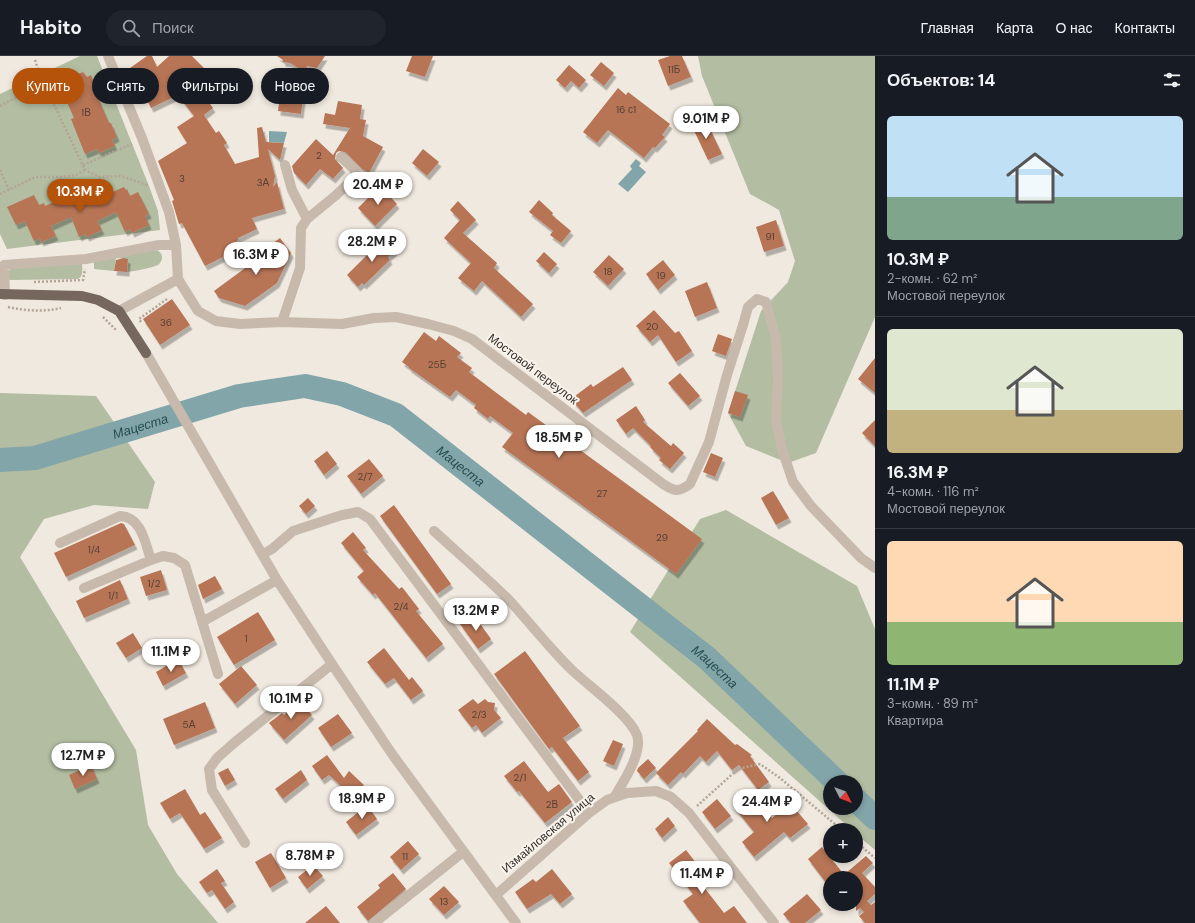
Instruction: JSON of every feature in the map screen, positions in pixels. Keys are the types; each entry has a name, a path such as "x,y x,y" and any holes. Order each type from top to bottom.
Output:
{"main road":[{"path":"2,295 82,296 98,300 119,311 146,353"}],"street":[{"name":"Мостовой переулок","path":"108,56 142,138 169,212 176,245 178,279 198,311 216,321 240,324 282,322 342,324 374,318 396,318 454,331 472,339 663,484 673,490 677,490 690,484 709,442 727,375 744,325 748,307 757,299 766,302 776,339 778,377 776,420 782,449 793,482 811,506 861,558 875,568"},
{"path":"282,322 300,268 301,228 307,219 355,177 356,171 341,157"},
{"path":"285,165 292,190 307,219"},
{"path":"2,295 4,265 86,259 159,246 176,245"},
{"path":"119,311 178,279"},
{"path":"146,353 277,580 392,754 516,923"},
{"path":"263,554 272,549 293,531 342,515 358,512 370,519 589,813"},
{"path":"60,543 120,516 128,516 140,529 151,560"},
{"path":"434,531 509,600 555,653 574,672 591,685 625,719 637,735 639,747 615,796"},
{"path":"84,588 163,556 174,558 185,565 218,674"},
{"path":"202,622 277,580"},
{"path":"245,843 212,790 209,768 217,758 234,743 332,664"},
{"name":"Измайловская улица","path":"496,895 589,813 607,800 627,793 656,790 671,797 689,813 774,923"},
{"path":"374,923 463,852"}],"path":[{"path":"33,56 38,68"},
{"path":"0,106 12,100"},
{"path":"54,104 85,170 100,177 121,176 149,186 158,181"},
{"path":"83,165 142,138"},
{"path":"0,170 9,190"},
{"path":"0,194 35,177 60,177 76,175 85,170"},
{"path":"32,282 83,280"},
{"path":"143,326 139,319 171,297"},
{"path":"6,307 46,311 66,307"},
{"path":"100,315 118,333"},
{"path":"689,813 738,769 760,764 780,778 834,823"},
{"path":"863,848 875,858"}],"green space":[{"path":"80,56 97,56 102,68 92,68 92,104 116,104 158,211 160,230 7,249 0,234 0,94 12,88 12,104 84,104 84,68 55,68"},
{"path":"698,56 875,56 875,317 816,453 788,463 746,446 728,413 761,311 788,282 795,261 779,210 750,194 702,76"},
{"path":"153,249 162,255 162,259 158,265 127,272 128,259 116,258 114,271 94,269 94,262"},
{"path":"82,262 82,274 78,279 10,280 7,278 8,272 11,269"},
{"path":"0,393 96,396 155,482 148,509 94,505 44,519 20,557 136,750 148,825 177,874 218,923 0,923"},
{"path":"726,510 857,586 875,629 875,850 863,840 863,823 844,823 835,815 863,815 863,775 823,775 823,804 630,632 700,519"}],"water":[{"path":"269,131 287,132 284,143 269,142"},
{"path":"636,159 641,163 639,166 646,172 628,192 618,184 632,169 630,166"}],"building":[{"path":"147,56 152,56 157,67 169,56 192,56 204,68 167,68 167,100 151,108 149,104 159,104 159,68 130,68"},
{"path":"277,56 325,56 317,68 307,66 307,68 298,68 290,63 283,62 283,60"},
{"path":"412,56 433,56 425,77 406,71"},
{"path":"670,56 682,56 691,77 668,86 658,60"},
{"path":"601,62 614,73 604,86 590,75"},
{"path":"569,65 586,80 579,88 571,81 565,88 556,80"},
{"path":"84,73 87,77 91,75 92,104 101,104 117,137 112,140 115,146 99,153 97,149 85,154 71,119 74,118 68,104 84,104"},
{"path":"618,88 626,95 628,92 670,124 662,135 665,137 655,148 653,147 644,158 608,130 597,143 583,132"},
{"path":"338,101 362,105 360,119 366,120 363,136 383,147 369,173 362,169 345,152 339,151 336,153 335,159 343,168 333,179 320,169 306,185 294,173 292,166 316,139 333,155 350,128 323,124 325,113 335,115"},
{"path":"185,104 210,104 213,108 204,115 216,133 219,131 227,143 224,145 235,164 259,157 257,128 262,127 266,142 284,143 280,160 268,149 275,176 273,187 277,182 284,209 252,218 257,229 238,238 238,240 223,257 205,266 182,223 179,224 172,201 174,200 158,161 187,143 177,127 194,116"},
{"path":"279,104 302,104 301,114 278,111"},
{"path":"701,119 706,128 709,127 722,154 708,160 691,124"},
{"path":"423,149 439,162 427,176 412,163"},
{"path":"380,186 397,204 375,226 358,208"},
{"path":"124,187 126,190 127,189 130,196 138,192 149,214 145,216 149,225 132,233 130,229 125,232 116,212 97,221 102,230 87,237 85,234 79,237 71,217 51,226 56,236 41,242 40,238 34,241 25,221 16,225 7,207 34,195 39,205 44,203 45,206 79,191 84,202 89,199 90,202"},
{"path":"539,200 553,213 552,215 571,231 561,243 550,235 553,231 529,212"},
{"path":"458,201 476,220 463,233 497,263 494,268 533,304 521,317 482,281 474,291 458,278 471,263 444,238 460,220 450,210"},
{"path":"776,220 784,246 764,252 756,227"},
{"path":"280,238 291,253 277,283 245,306 219,298 214,291 252,263 250,260"},
{"path":"384,238 395,251 388,257 390,260 364,285 362,283 358,287 347,275 367,255 366,254"},
{"path":"544,252 557,264 549,273 536,261"},
{"path":"609,255 624,269 608,286 593,272"},
{"path":"124,258 128,259 127,272 114,271 116,260"},
{"path":"663,260 675,275 658,290 646,274"},
{"path":"707,282 717,308 695,317 685,291"},
{"path":"172,299 190,325 160,345 143,319"},
{"path":"654,310 675,333 679,331 692,351 676,362 658,335 650,342 636,326"},
{"path":"424,332 436,341 439,336 461,353 457,357 472,368 469,372 526,415 528,412 702,539 676,574 502,447 513,433 490,416 488,419 474,408 476,405 456,390 450,397 402,362"},
{"path":"718,334 732,339 726,356 712,351"},
{"path":"875,358 875,393 858,379"},
{"path":"623,367 632,380 583,413 571,399 591,384 593,387"},
{"path":"680,373 700,396 688,406 668,383"},
{"path":"735,391 748,395 740,417 728,413"},
{"path":"636,406 645,420 643,422 671,446 673,443 684,453 670,469 659,460 661,458 633,428 626,434 616,420"},
{"path":"875,420 875,446 862,433"},
{"path":"327,451 337,464 324,475 314,461"},
{"path":"711,453 723,458 715,477 703,472"},
{"path":"369,459 383,476 361,494 347,476"},
{"path":"773,491 789,518 776,525 761,498"},
{"path":"308,498 315,506 306,514 299,506"},
{"path":"394,505 451,584 437,594 380,516"},
{"path":"121,523 124,524 135,545 66,577 54,553"},
{"path":"353,532 366,548 363,550 399,589 402,587 419,609 416,611 443,644 426,658 375,593 373,595 357,577 364,571 341,543"},
{"path":"161,570 167,590 146,596 140,577"},
{"path":"215,576 222,589 203,599 198,585"},
{"path":"120,580 128,599 84,618 76,601"},
{"path":"258,612 275,640 234,665 217,637"},
{"path":"473,614 491,639 478,649 460,624"},
{"path":"133,633 142,648 126,658 116,643"},
{"path":"384,648 409,680 412,677 423,691 411,700 394,678 385,684 367,662"},
{"path":"525,651 580,726 563,738 589,772 578,781 552,747 549,749 494,674"},
{"path":"178,659 186,673 163,686 156,672"},
{"path":"241,666 257,685 235,704 219,684"},
{"path":"473,699 478,704 485,699 488,702 495,703 494,710 501,718 482,733 476,725 472,728 458,710"},
{"path":"299,700 312,715 284,740 269,723 282,713 284,715"},
{"path":"205,702 215,728 174,745 163,719"},
{"path":"338,714 352,733 331,747 318,728"},
{"path":"707,719 735,745 737,744 752,755 750,756 769,782 758,790 739,765 732,770 717,751 706,762 700,756 683,774 681,772 668,785 656,773 698,731 697,730"},
{"path":"613,740 623,744 614,766 603,761"},
{"path":"327,755 344,778 349,771 364,785 353,797 329,775 322,780 312,766"},
{"path":"648,759 656,768 644,779 637,771 638,768"},
{"path":"524,761 548,792 559,784 572,802 545,823 519,791 517,792 504,776"},
{"path":"91,765 97,779 75,789 69,775"},
{"path":"228,768 235,780 225,786 218,773"},
{"path":"301,770 307,780 283,799 275,789"},
{"path":"185,789 200,815 205,812 222,838 204,849 180,813 170,819 160,803"},
{"path":"751,792 772,818 790,803 808,824 790,838 784,832 754,857 742,842 754,832 733,806"},
{"path":"717,799 731,816 715,829 702,812"},
{"path":"367,805 377,819 356,835 346,822"},
{"path":"668,817 675,826 662,838 655,829"},
{"path":"408,841 419,854 401,870 390,857"},
{"path":"822,847 823,863 835,863 841,871 823,871 823,879 808,859"},
{"path":"686,850 700,868 693,873 724,913 734,906 747,923 700,923 683,901 693,894 669,863"},
{"path":"271,853 286,878 270,888 255,862"},
{"path":"866,856 873,863 863,872 848,871 858,863 863,863 863,859"},
{"path":"313,865 323,876 307,889 298,877"},
{"path":"217,869 225,881 221,883 234,902 225,909 212,890 207,893 199,882"},
{"path":"552,869 572,894 560,904 551,894 527,909 515,892 533,879 536,882"},
{"path":"393,873 406,889 368,921 357,907 380,888 378,885"},
{"path":"863,874 875,887 875,894 867,901 871,905 875,902 875,923 865,923 859,916 864,912"},
{"path":"444,886 459,902 444,915 429,899"},
{"path":"807,894 821,910 805,923 791,923 783,914"},
{"path":"326,906 340,923 305,923"}],"waterway":[{"name":"Мацеста","path":"0,460 35,458 239,396 305,386 342,394 396,415 707,658 830,775"},
{"name":"Мацеста","path":"863,807 875,818"}]}
